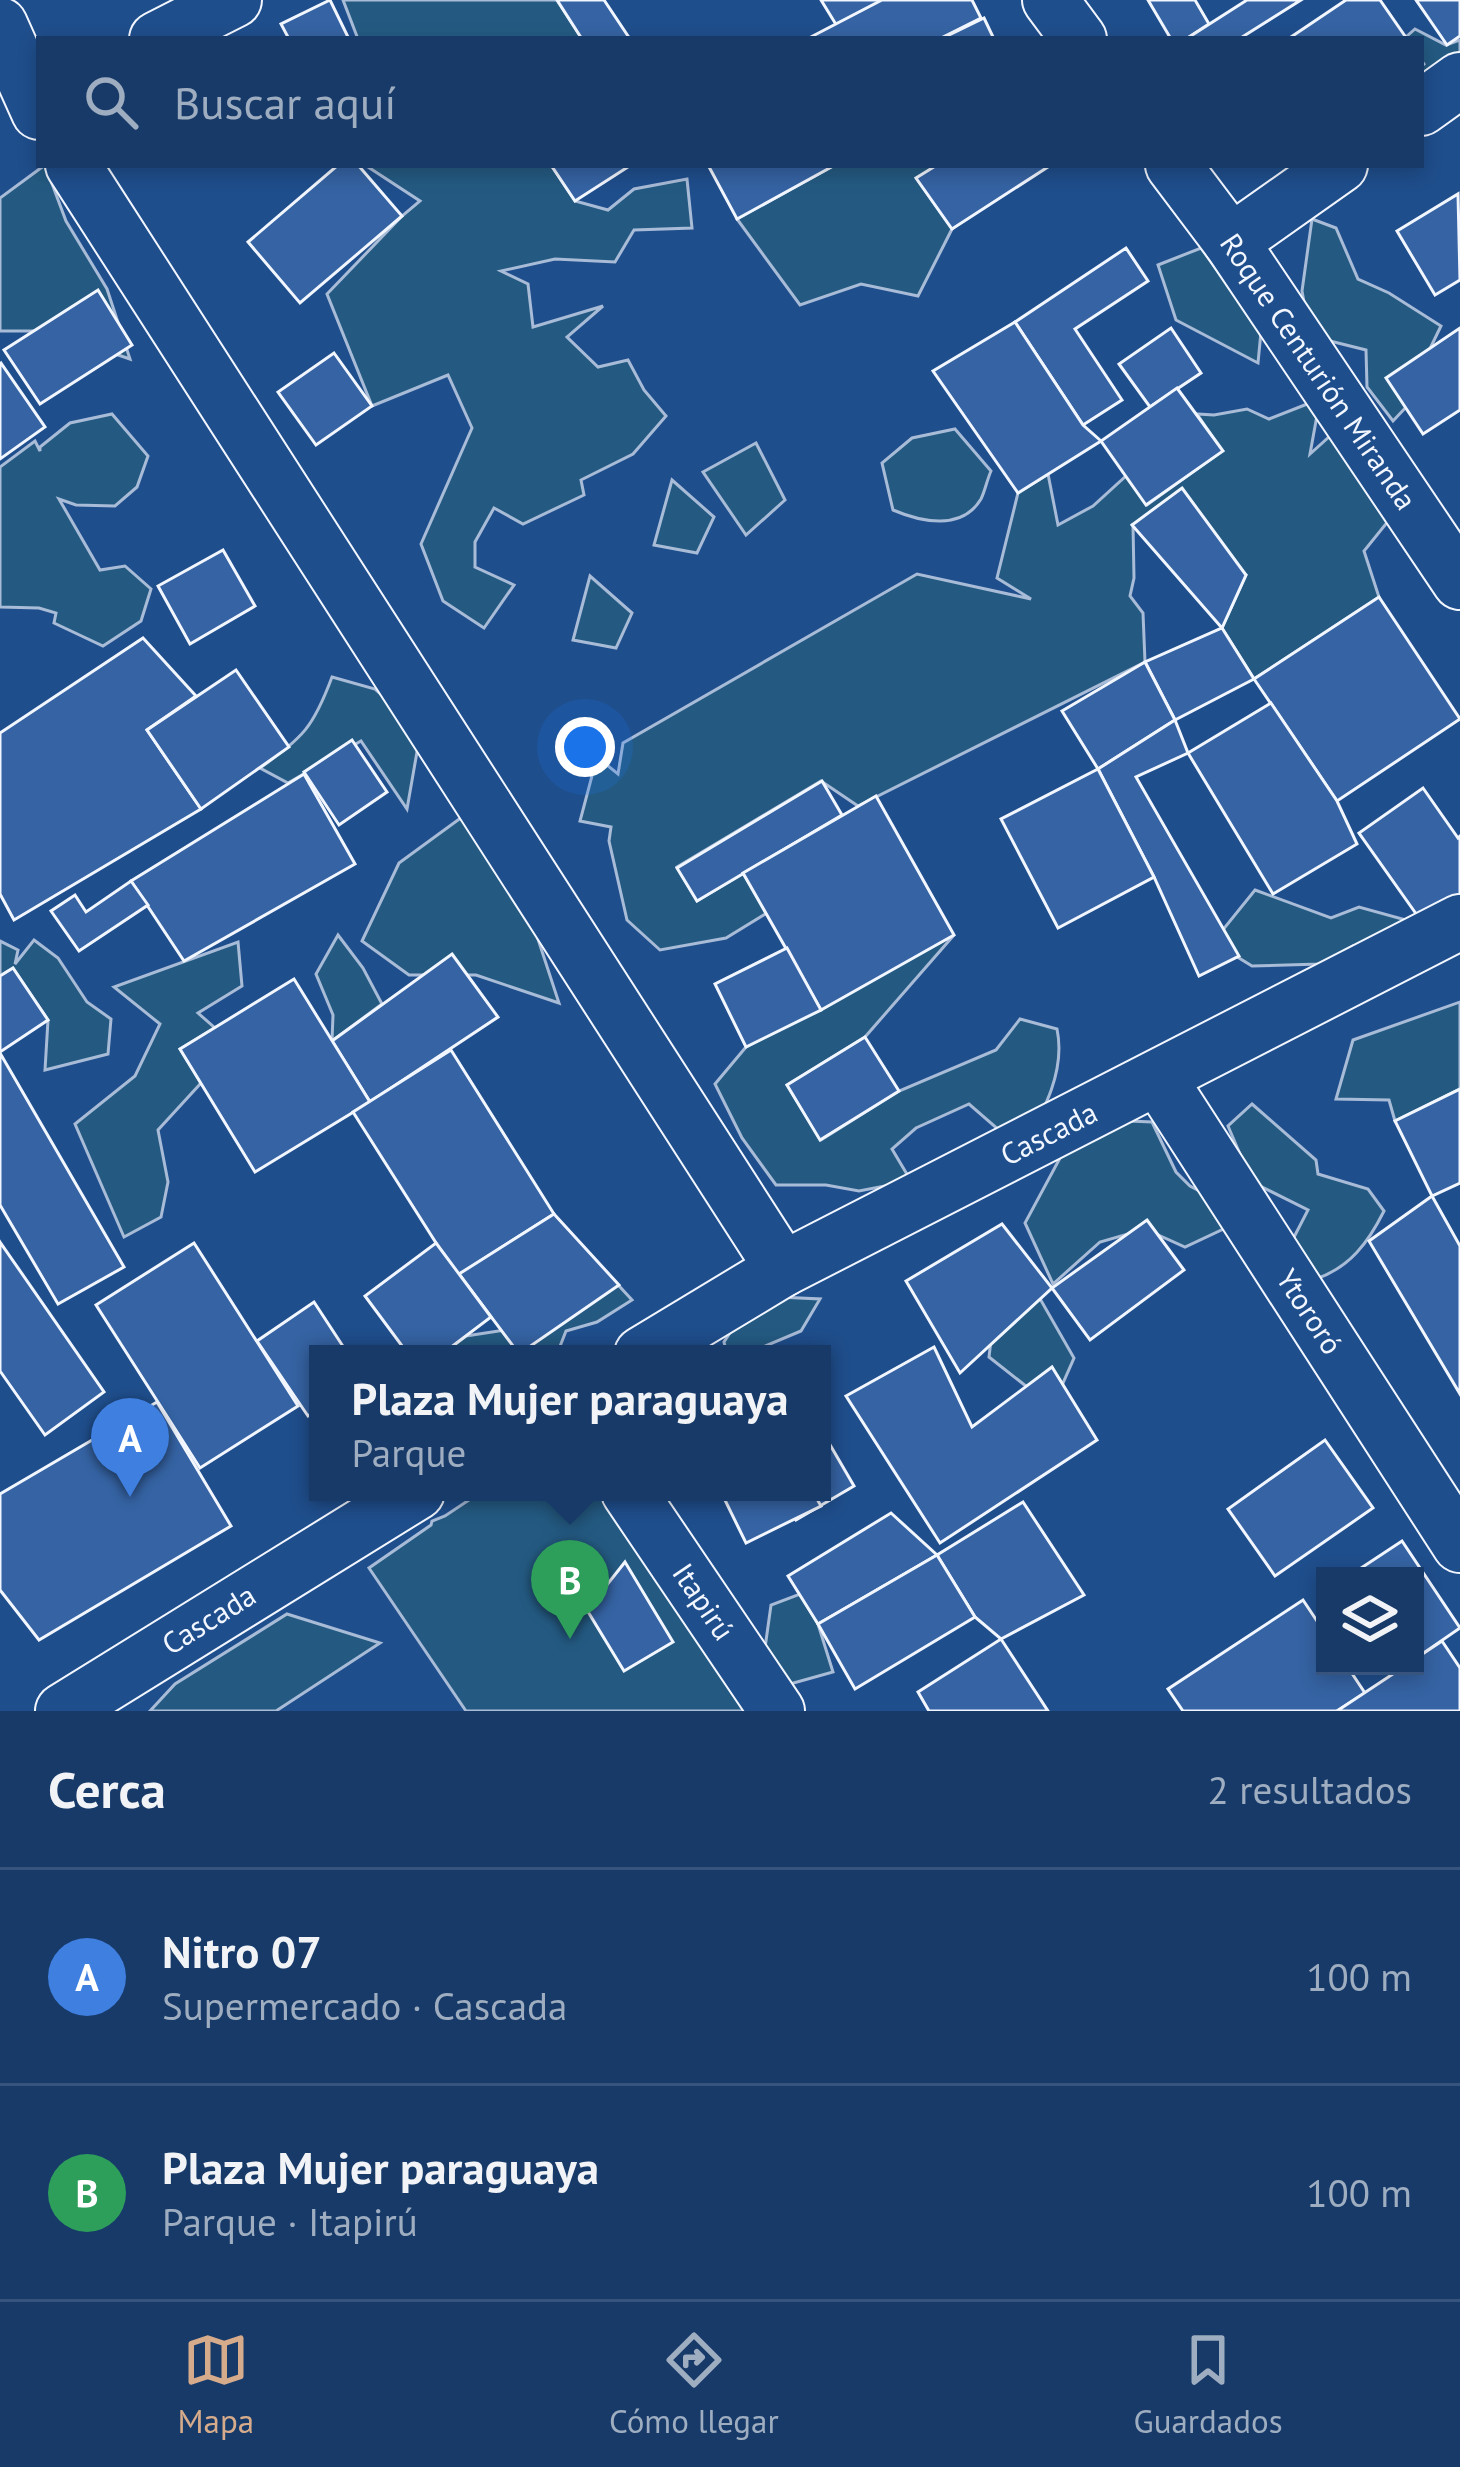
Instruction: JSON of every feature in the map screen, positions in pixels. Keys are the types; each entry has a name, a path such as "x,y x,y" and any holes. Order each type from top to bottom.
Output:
{"street":[{"path":"163,36 234,0"},
{"path":"1050,0 1077,36"},
{"path":"0,25 28,110"},
{"path":"1424,106 1460,80"},
{"path":"75,168 783,1269"},
{"name":"Roque Centurión Miranda","path":"1175,168 1231,242 1460,581"},
{"path":"1231,242 1336,168"},
{"name":"Cascada","path":"657,1345 783,1269 1460,922"},
{"name":"Ytororó","path":"1159,1078 1460,1545"},
{"name":"Cascada","path":"63,1711 402,1501"},
{"name":"Itapirú","path":"635,1501 777,1711"}],"shaded area":[{"path":"343,0 557,0 580,36 357,36"},
{"path":"1415,29 1446,45 1460,40 1460,85 1424,110 1424,36 1407,36"},
{"path":"46,168 66,221 107,289 130,359 48,331 0,331 0,198"},
{"path":"370,168 553,168 575,201 608,210 634,189 687,179 692,228 634,230 615,262 555,259 501,271 528,284 533,327 603,306 567,337 598,367 628,360 644,390 666,416 633,454 581,480 584,495 523,524 494,508 475,542 475,567 514,585 484,628 443,601 421,544 472,428 448,375 372,406 327,294 420,201"},
{"path":"830,168 933,168 917,179 952,229 918,296 861,284 800,305 737,219"},
{"path":"1312,219 1336,228 1358,279 1441,326 1409,404 1393,421 1367,387 1366,350 1310,336 1302,291"},
{"path":"1201,248 1261,332 1258,363 1176,320 1158,265"},
{"path":"1320,399 1310,454 1340,427 1398,509 1364,551 1379,597 1254,679 1222,628 1246,575 1133,525 1130,596 1143,613 1145,662 858,806 821,781 677,867 697,901 743,873 767,913 726,938 660,950 627,920 609,841 611,827 580,821 597,757 618,774 623,743 917,574 1031,599 997,578 1018,493 1048,474 1058,525 1093,506 1126,476 1147,505 1222,451 1197,414 1247,409 1269,419"},
{"path":"112,414 148,456 137,487 115,506 76,505 59,499 100,570 125,566 151,589 141,621 103,646 54,623 56,613 0,607 0,467 35,441 40,451 70,423"},
{"path":"955,429 991,471 981,499 952,520 916,518 893,510 882,463 912,438"},
{"path":"756,443 785,500 746,535 703,472"},
{"path":"672,480 714,517 697,553 654,545"},
{"path":"590,576 632,613 616,648 573,640"},
{"path":"332,677 375,689 421,729 407,809 361,741 288,783 260,768 305,730"},
{"path":"473,809 536,933 559,1003 476,975 409,975 362,941 399,863"},
{"path":"1255,890 1331,918 1359,907 1424,925 1388,960 1353,946 1320,964 1252,966 1213,942"},
{"path":"338,935 382,1004 332,1041 333,1015 316,974"},
{"path":"954,935 865,1037 787,1085 821,1140 899,1091 996,1050 1020,1019 1057,1029 1055,1076 1022,1150 969,1104 916,1128 892,1149 911,1181 859,1191 826,1185 776,1185 742,1138 715,1084 746,1047"},
{"path":"34,940 58,958 87,1002 111,1019 108,1054 45,1070 48,1020 13,968 0,976 0,941 18,950 15,964"},
{"path":"238,942 242,986 198,1013 215,1028 180,1049 201,1083 158,1130 168,1182 161,1217 124,1237 75,1124 135,1076 160,1024 114,987"},
{"path":"1460,1002 1460,1089 1395,1121 1389,1100 1336,1099 1353,1040"},
{"path":"1252,1104 1316,1160 1318,1174 1368,1189 1384,1211 1357,1253 1316,1279 1291,1243 1308,1210 1252,1182 1228,1126"},
{"path":"1081,1119 1152,1122 1176,1172 1190,1186 1249,1217 1185,1247 1145,1229 1100,1242 1053,1284 1025,1223"},
{"path":"586,1250 632,1300 597,1322 566,1331 561,1345 454,1345 466,1336 518,1328"},
{"path":"1035,1290 1074,1358 1059,1392 1036,1394 989,1357 994,1315"},
{"path":"754,1296 820,1299 801,1331 768,1345 724,1342"},
{"path":"468,1501 630,1501 770,1711 466,1711 369,1568"},
{"path":"800,1594 818,1624 833,1672 790,1684 765,1648 771,1605"},
{"path":"287,1614 380,1643 276,1711 150,1711 175,1684"}],"building":[{"path":"330,0 348,36 287,36 281,24"},
{"path":"557,0 604,0 628,36 580,36"},
{"path":"821,0 890,0 840,31"},
{"path":"882,0 972,0 981,18 945,36 813,36"},
{"path":"1148,0 1195,0 1209,24 1191,36 1169,36"},
{"path":"1247,0 1301,0 1244,36 1191,36"},
{"path":"1346,0 1380,0 1405,36 1292,36"},
{"path":"1416,0 1460,0 1460,36 1447,45"},
{"path":"984,18 993,36 947,36"},
{"path":"334,168 361,168 402,216 300,303 248,242"},
{"path":"553,168 626,168 575,201"},
{"path":"710,168 830,168 737,219"},
{"path":"932,168 1046,168 952,229 916,178"},
{"path":"1458,194 1460,280 1435,295 1397,231"},
{"path":"1126,248 1148,281 1075,329 1122,400 1083,425 1015,322"},
{"path":"98,290 132,345 40,404 4,350"},
{"path":"1015,322 1083,425 1101,441 1018,493 933,371"},
{"path":"1171,328 1201,373 1150,407 1119,364"},
{"path":"1460,328 1460,410 1423,434 1386,378"},
{"path":"334,353 372,406 316,445 278,392"},
{"path":"0,364 45,427 0,459"},
{"path":"1177,388 1223,451 1146,505 1101,441"},
{"path":"1182,488 1246,575 1222,628 1132,525"},
{"path":"223,550 255,606 190,644 158,586"},
{"path":"1379,597 1460,719 1337,801 1254,679"},
{"path":"1222,628 1254,679 1175,720 1145,662"},
{"path":"143,638 196,696 147,730 201,809 14,920 0,894 0,733"},
{"path":"1145,662 1175,720 1098,769 1062,711"},
{"path":"236,670 289,747 201,809 147,730"},
{"path":"1271,703 1337,801 1357,844 1273,894 1188,753"},
{"path":"1175,720 1188,753 1136,777 1239,956 1199,976 1098,769"},
{"path":"352,740 387,792 339,825 304,772"},
{"path":"1098,769 1154,877 1058,928 1001,819"},
{"path":"304,774 355,864 184,961 131,881"},
{"path":"822,781 842,815 697,901 677,868"},
{"path":"1423,788 1460,836 1460,900 1424,925 1359,833"},
{"path":"876,796 954,935 821,1010 743,873"},
{"path":"131,881 148,905 79,951 51,911 75,895 86,912"},
{"path":"787,948 821,1010 746,1047 715,984"},
{"path":"452,954 498,1017 370,1102 332,1041"},
{"path":"13,968 48,1020 0,1052 0,976"},
{"path":"294,979 370,1102 255,1172 180,1049"},
{"path":"865,1037 899,1091 820,1140 787,1085"},
{"path":"451,1050 554,1214 457,1276 353,1112"},
{"path":"0,1053 124,1267 58,1304 0,1205"},
{"path":"1460,1089 1460,1183 1432,1196 1395,1121"},
{"path":"1432,1196 1460,1246 1460,1394 1369,1241"},
{"path":"554,1214 619,1285 532,1345 512,1345 459,1274"},
{"path":"1147,1220 1184,1270 1090,1340 1052,1288"},
{"path":"1002,1224 1052,1288 960,1373 906,1281"},
{"path":"0,1242 104,1392 45,1435 0,1371"},
{"path":"194,1243 298,1406 200,1468 96,1305"},
{"path":"436,1243 491,1317 454,1345 401,1345 365,1296"},
{"path":"314,1302 342,1345 309,1345 308,1416 257,1341"},
{"path":"934,1347 972,1427 1052,1367 1097,1440 940,1543 846,1396"},
{"path":"157,1402 231,1526 39,1640 0,1590 0,1494"},
{"path":"1325,1440 1373,1508 1275,1576 1228,1509"},
{"path":"831,1446 854,1486 831,1499"},
{"path":"725,1501 818,1501 821,1506 746,1543"},
{"path":"785,1501 828,1501 796,1520"},
{"path":"1023,1502 1084,1595 1001,1639 975,1617 937,1555"},
{"path":"891,1513 937,1555 818,1624 788,1576"},
{"path":"1402,1541 1419,1567 1363,1567"},
{"path":"937,1555 975,1617 855,1689 818,1624"},
{"path":"625,1562 673,1642 624,1671 587,1610"},
{"path":"1424,1574 1460,1628 1424,1653"},
{"path":"1303,1600 1316,1620 1316,1675 1353,1675 1365,1693 1337,1711 1183,1711 1168,1689"},
{"path":"1001,1639 1048,1711 929,1711 918,1692"},
{"path":"1442,1641 1460,1668 1460,1711 1337,1711 1391,1675 1424,1675 1424,1653"}],"place":[{"name":"Nitro 07","path":"130,1497"},
{"name":"Plaza Mujer paraguaya","path":"570,1639"}]}
